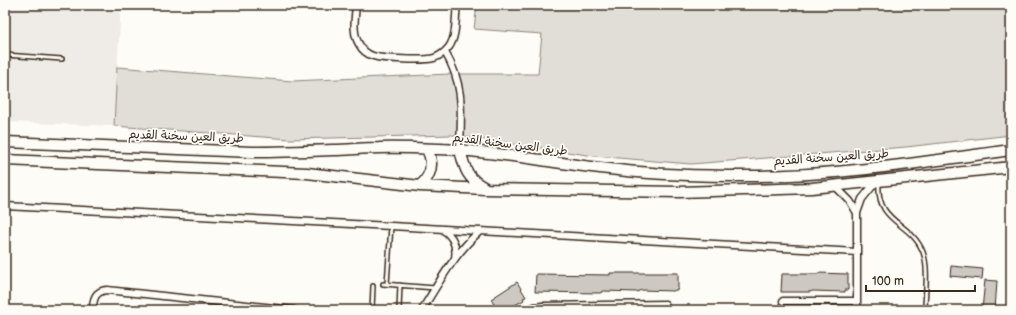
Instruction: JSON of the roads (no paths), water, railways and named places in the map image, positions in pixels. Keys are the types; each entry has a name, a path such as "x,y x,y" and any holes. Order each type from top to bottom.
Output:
{"main road":[{"name":"طريق العين سخنة القديم","path":"5,142 252,152 293,152 378,148 460,150 618,170 685,175 751,176 817,173 883,167 1011,150"},
{"path":"420,186 430,173 431,160 427,149"},
{"path":"460,150 465,170 470,178 476,184 486,189"},
{"path":"5,160 307,173 420,186 486,189 679,192 744,191 835,186 1011,167"}],"street":[{"path":"356,5 355,35 360,45 368,53 378,57 428,59 434,58 445,52 449,47 454,36 457,5"},
{"path":"445,52 452,64 459,86 461,105 460,150"},
{"path":"857,310 857,213 862,199 877,182"},
{"path":"835,186 850,201 857,213"},
{"path":"5,206 857,252"},
{"path":"442,229 450,235 454,244 455,258"},
{"path":"422,310 455,258 480,231"},
{"path":"93,310 95,297 99,292 107,290 294,310"},
{"path":"783,301 857,301"},
{"path":"528,310 538,306 597,307 665,304"}],"lane":[{"path":"5,56 62,59"},
{"path":"877,182 879,197 884,211 912,236 923,253 926,266 925,310"},
{"path":"391,226 385,284 436,288"},
{"path":"399,310 400,285"},
{"path":"372,310 373,286"}]}
